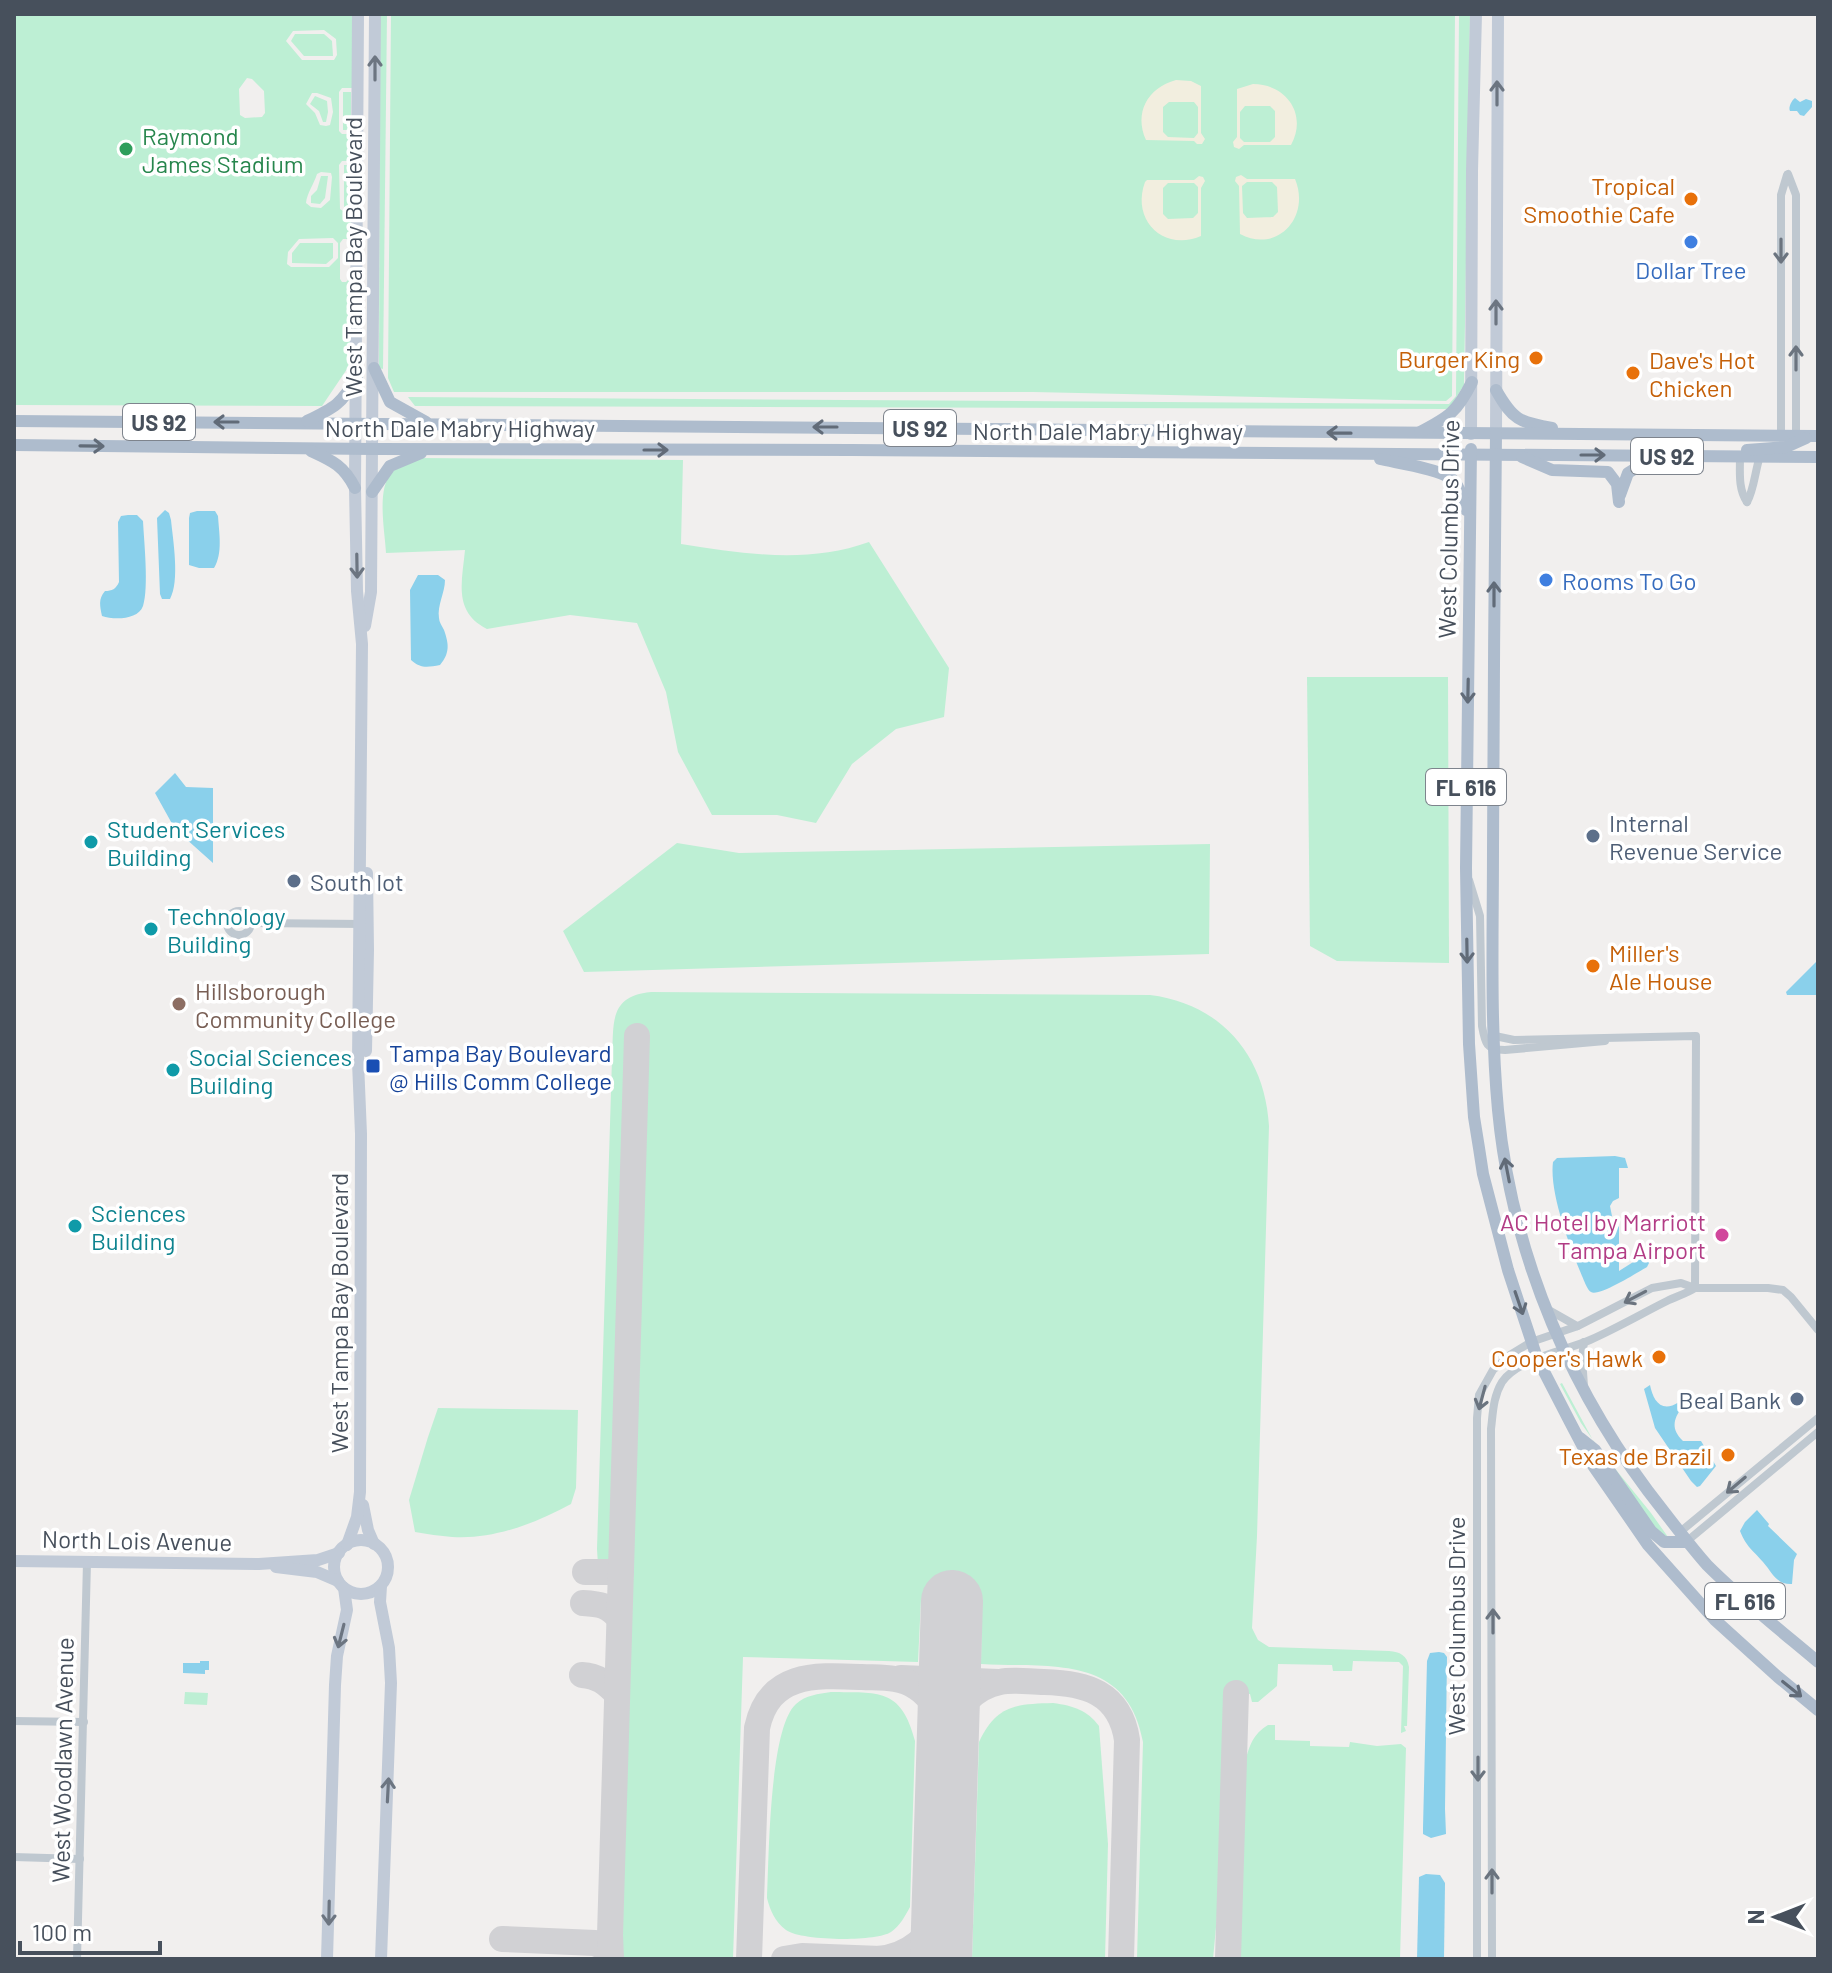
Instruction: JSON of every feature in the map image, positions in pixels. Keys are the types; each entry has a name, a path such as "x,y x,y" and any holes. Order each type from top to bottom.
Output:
{"main road":[{"path":"374,368 390,402 428,424"},
{"path":"304,423 338,405 357,377"},
{"path":"1417,433 1454,411 1472,382"},
{"path":"1496,390 1509,411 1523,423 1583,434"},
{"name":"North Dale Mabry Highway","path":"14,421 1496,434"},
{"path":"852,450 853,427"},
{"name":"West Columbus Drive","path":"1471,434 1466,868 1469,1044 1474,1117 1483,1174 1531,1342"},
{"name":"West Columbus Drive","path":"1495,1043 1493,737 1496,434"},
{"name":"US 92","path":"1496,434 1808,436"},
{"path":"1740,456 1748,449 1786,447 1808,436"},
{"name":"North Dale Mabry Highway","path":"14,445 1818,457"},
{"path":"304,448 338,464 355,488"},
{"path":"372,492 397,461 433,449"},
{"path":"1357,453 1451,478 1460,490 1470,529"},
{"path":"1515,454 1552,470 1608,472 1617,484 1619,502 1628,473 1657,456"},
{"name":"FL 616","path":"1495,1043 1498,1111 1505,1163 1525,1246 1563,1350 1609,1436 1683,1537 1740,1597 1818,1662"},
{"name":"FL 616","path":"1531,1342 1592,1464 1640,1534 1715,1620 1818,1710"},
{"path":"1577,1436 1595,1450 1651,1531 1664,1542 1683,1537"}],"street":[{"name":"West Tampa Bay Boulevard","path":"343,1549 357,1517 360,1492 361,1134 358,1062 363,924 359,836 362,814 362,644 357,591 355,488 358,14"},
{"name":"West Tampa Bay Boulevard","path":"362,644 371,592 375,14"},
{"name":"West Columbus Drive","path":"1471,434 1476,14"},
{"name":"West Columbus Drive","path":"1496,434 1498,14"},
{"path":"357,157 374,157"},
{"path":"1472,171 1497,171"},
{"path":"1781,436 1781,195 1788,174 1796,195 1808,436"},
{"path":"357,257 375,258"},
{"path":"357,290 374,290"},
{"path":"1740,456 1742,496 1747,502 1760,456"},
{"path":"1466,868 1480,916 1485,1042 1587,1044 1696,1036 1695,1288"},
{"path":"251,923 363,924"},
{"name":"West Columbus Drive","path":"1477,1959 1479,1395 1493,1370 1531,1342 1578,1326 1652,1288 1681,1283 1695,1288 1783,1290 1818,1330"},
{"name":"West Columbus Drive","path":"1492,1959 1491,1429 1494,1398 1504,1380 1537,1358 1627,1323 1695,1288"},
{"path":"1546,1309 1578,1326"},
{"path":"1584,1342 1585,1391"},
{"path":"1683,1537 1767,1459 1818,1418"},
{"path":"1683,1537 1818,1432"},
{"path":"1767,1459 1782,1462"},
{"name":"West Tampa Bay Boulevard","path":"360,1492 374,1544"},
{"path":"327,1959 337,1656 347,1610 335,1567 343,1549 361,1540 380,1548 387,1560 380,1606 389,1648 391,1683 381,1959"},
{"name":"North Lois Avenue","path":"14,1561 259,1564 318,1560 343,1549"},
{"name":"West Woodlawn Avenue","path":"77,1959 87,1562"},
{"name":"North Lois Avenue","path":"259,1564 317,1572 341,1584"},
{"path":"341,1584 351,1592 365,1594 381,1586"},
{"path":"14,1721 84,1722"},
{"path":"14,1857 80,1859"}],"green space":[{"path":"14,14 353,14 352,88 342,88 339,92 339,131 352,134 352,161 342,161 339,165 340,209 352,211 352,239 343,239 340,243 340,279 346,282 352,276 352,369 347,369 322,406 14,405","holes":["324,30 336,39 337,55 334,60 302,60 286,41 293,31","247,78 264,91 265,113 262,117 245,118 240,115 239,89","312,93 331,98 333,112 330,125 320,125 315,113 306,104","331,173 330,200 321,208 311,207 306,203 317,174","333,238 338,243 338,258 329,267 291,267 287,264 288,252 299,239"]},
{"path":"380,14 387,14 383,369 379,368"},
{"path":"391,14 1455,14 1452,396 1446,401 1033,392 394,392 388,378"},
{"path":"1459,14 1470,14 1464,385 1449,409 415,406 408,397 1449,404 1456,396"},
{"path":"295,34 324,34 332,41 333,56 304,56 291,41"},
{"path":"343,92 351,92 351,130 343,130"},
{"path":"315,96 327,101 326,122 310,104"},
{"path":"344,165 351,165 351,207 344,207"},
{"path":"321,176 328,176 325,198 320,204 311,203 311,196 317,190"},
{"path":"300,243 333,243 333,258 326,264 292,263 292,253"},
{"path":"420,458 683,460 681,544 752,554 799,555 846,549 869,542 949,668 944,717 896,729 852,764 816,823 777,815 712,815 678,752 666,692 637,623 570,615 487,629 476,622 464,605 465,550 386,553 383,499 387,479 398,467"},
{"path":"1307,677 1448,677 1449,963 1337,961 1310,946"},
{"path":"677,843 739,853 1210,844 1209,954 584,972 563,931"},
{"path":"651,992 1150,995 1176,1000 1198,1009 1218,1022 1249,1056 1266,1101 1269,1126 1252,1628 1258,1640 1269,1647 1389,1651 1402,1655 1409,1667 1407,1726 1404,1726 1406,1731 1401,1733 1403,1666 1399,1662 1353,1661 1352,1671 1333,1671 1332,1665 1278,1664 1277,1686 1258,1702 1252,1702 1250,1694 1226,1693 1219,1895 1213,1959 1137,1959 1143,1742 1134,1713 1120,1693 1103,1679 1082,1671 1033,1665 981,1664 982,1601 921,1599 918,1662 743,1657 733,1959 620,1959 618,1936 645,1035 629,1034 612,1556 607,1563 598,1565 612,1059 614,1023 620,1006 627,999"},
{"path":"1562,1383 1592,1439 1560,1384"},
{"path":"438,1408 578,1410 576,1488 571,1504 529,1524 483,1536 452,1537 415,1532 409,1500"},
{"path":"1601,1452 1651,1513 1668,1537 1658,1532"},
{"path":"185,1692 208,1693 207,1705 184,1704"},
{"path":"831,1692 875,1694 895,1702 903,1711 915,1741 910,1907 897,1927 883,1935 838,1939 794,1934 779,1923 767,1898 772,1795 780,1739 796,1704 808,1697"},
{"path":"1053,1703 1079,1710 1099,1726 1108,1844 1105,1959 972,1959 979,1742 993,1720 1008,1709"},
{"path":"1268,1725 1275,1725 1275,1740 1310,1741 1310,1746 1349,1747 1350,1742 1377,1746 1401,1744 1406,1748 1400,1959 1239,1959 1245,1763 1252,1741"}],"sand":[{"path":"1176,80 1191,81 1201,86 1201,133 1205,139 1202,144 1194,141 1146,140 1143,111 1151,95","holes":["1169,102 1194,102 1198,107 1198,133 1194,138 1168,137 1163,132 1163,107"]},
{"path":"1253,84 1265,85 1284,95 1291,103 1297,122 1291,145 1234,147 1237,137 1237,89","holes":["1245,106 1270,106 1275,111 1275,137 1270,142 1244,142 1240,138 1240,112"]},
{"path":"1199,176 1205,181 1201,188 1201,236 1174,240 1163,236 1147,220 1142,209 1145,182 1194,180","holes":["1168,183 1194,183 1198,187 1198,213 1193,218 1168,219 1163,214 1163,188"]},
{"path":"1236,177 1295,179 1299,193 1298,206 1287,228 1266,239 1240,234","holes":["1247,182 1272,182 1277,187 1278,212 1273,217 1247,218 1243,213 1242,186"]}],"water":[{"path":"1795,98 1800,102 1806,99 1812,101 1812,107 1804,116 1790,111"},
{"path":"165,510 171,520 175,560 175,582 170,599 162,599 160,594 157,518"},
{"path":"215,511 218,516 219,549 214,568 189,565 189,518 190,513"},
{"path":"137,515 143,521 146,564 143,606 136,614 125,618 102,616 100,600 103,594 114,589 119,582 118,522 121,516"},
{"path":"418,575 438,575 445,580 439,613 448,648 440,665 421,666 411,660 410,590"},
{"path":"175,773 186,787 213,788 213,863 175,829 155,793"},
{"path":"1818,960 1818,995 1787,995 1786,992"},
{"path":"1557,1158 1625,1158 1628,1168 1619,1168 1619,1271 1649,1252 1649,1263 1619,1283 1595,1293 1587,1287 1582,1276 1562,1220 1554,1189 1553,1162"},
{"path":"1650,1385 1659,1404 1667,1407 1679,1402 1682,1407 1675,1420 1677,1432 1683,1441 1701,1441 1716,1466 1700,1486 1691,1481 1655,1428 1644,1389"},
{"path":"1757,1510 1768,1526 1797,1554 1792,1584 1775,1577 1747,1545 1740,1531"},
{"path":"1439,1652 1447,1657 1446,1834 1431,1838 1423,1834 1427,1661 1430,1653"},
{"path":"209,1661 209,1670 205,1670 205,1674 183,1673 183,1663"},
{"path":"1440,1875 1445,1883 1444,1959 1417,1959 1419,1877"}],"pier":[{"path":"1619,1198 1619,1226 1611,1231 1604,1221 1612,1216 1610,1206"}],"taxiway":[{"path":"611,1959 637,1036"},
{"path":"585,1572 621,1572"},
{"path":"583,1603 603,1606 619,1618"},
{"path":"582,1675 601,1681 617,1694"},
{"path":"749,1959 757,1728 772,1696 783,1687 811,1677 897,1679 910,1683 927,1696 948,1732"},
{"path":"901,1678 998,1682"},
{"path":"948,1732 955,1715 967,1700 982,1689 1005,1681 1059,1683 1086,1688 1098,1693 1117,1711 1127,1740 1121,1959"},
{"path":"1228,1959 1236,1693"},
{"path":"878,1959 900,1954 918,1943 937,1917 941,1897 943,1812"},
{"path":"502,1939 595,1943 604,1947 611,1958"},
{"path":"784,1959 802,1956 881,1959"}],"runway":[{"path":"941,1959 952,1601"}],"place":[{"name":"Raymond James Stadium","path":"126,149"},
{"name":"Tropical Smoothie Cafe","path":"1691,199"},
{"name":"Dollar Tree","path":"1691,242"},
{"name":"Burger King","path":"1536,358"},
{"name":"Dave's Hot Chicken","path":"1633,373"},
{"name":"Rooms To Go","path":"1546,580"},
{"name":"Internal Revenue Service","path":"1593,836"},
{"name":"Student Services Building","path":"91,842"},
{"name":"South lot","path":"294,881"},
{"name":"Technology Building","path":"151,929"},
{"name":"Miller's Ale House","path":"1593,966"},
{"name":"Hillsborough Community College","path":"179,1004"},
{"name":"Tampa Bay Boulevard @ Hills Comm College","path":"373,1066"},
{"name":"Social Sciences Building","path":"173,1070"},
{"name":"Sciences Building","path":"75,1226"},
{"name":"AC Hotel by Marriott Tampa Airport","path":"1722,1235"},
{"name":"Cooper's Hawk","path":"1659,1357"},
{"name":"Beal Bank","path":"1797,1399"},
{"name":"Texas de Brazil","path":"1728,1455"}]}
